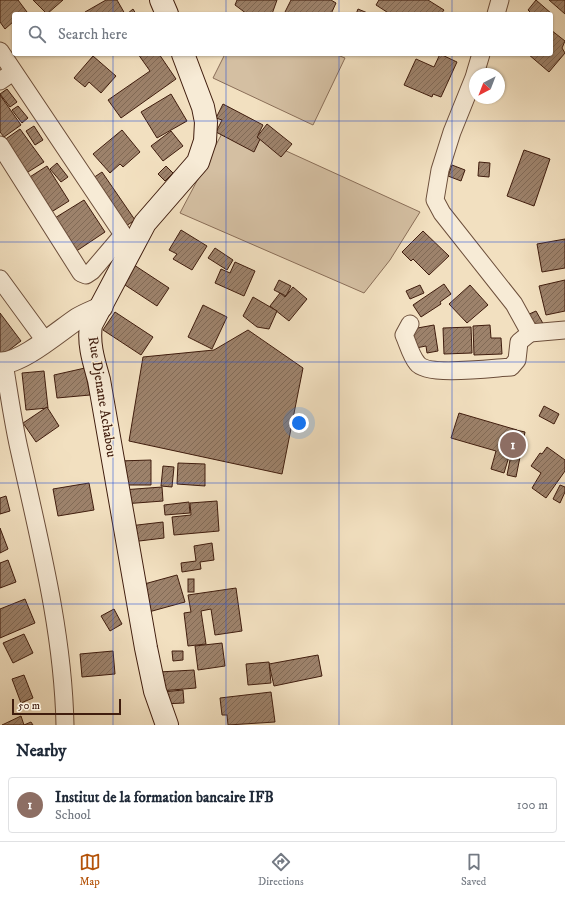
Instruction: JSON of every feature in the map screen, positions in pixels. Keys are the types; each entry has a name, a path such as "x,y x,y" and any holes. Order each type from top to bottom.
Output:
{"main road":[{"path":"161,0 166,12"},
{"name":"Rue Djenane Achabou","path":"167,725 155,690 150,667 99,380 91,349 90,333 92,325 145,223 198,162 205,141 206,122 204,107 184,56"}],"street":[{"path":"497,12 500,0"},
{"path":"0,51 7,77 122,233 121,237 92,271 86,275 81,273 0,145"},
{"path":"477,68 481,56"},
{"path":"469,90 450,138 440,170 435,200 442,213 514,304 530,333"},
{"path":"0,279 46,342"},
{"path":"65,725 56,622 46,565 2,363 15,359 46,342 78,318 102,307"},
{"path":"410,324 404,335 417,364 427,370 449,371 511,367 517,360 519,342 530,333 565,330"}],"shaded area":[{"path":"224,56 340,56 345,58 313,125 213,78"},
{"path":"227,124 420,212 390,260 364,293 180,213"}],"building":[{"path":"0,0 18,0 27,12 12,12 12,23 5,29 0,22"},
{"path":"33,0 63,0 49,12 45,12"},
{"path":"106,0 117,0 124,12 85,12"},
{"path":"237,0 277,0 273,12 244,12 235,5"},
{"path":"291,0 331,0 336,3 332,12 285,12"},
{"path":"379,0 428,0 444,10 442,12 387,12 376,5"},
{"path":"536,0 550,12 530,12 528,10"},
{"path":"549,0 565,0 565,14"},
{"path":"358,9 365,12 357,12"},
{"path":"553,32 565,41 562,48 565,53 549,72 530,56 553,56"},
{"path":"93,56 116,76 101,93 89,82 85,87 74,78"},
{"path":"139,56 160,56 176,79 121,118 108,100 150,71"},
{"path":"439,56 444,56 457,62 441,97 433,94 432,97 404,85 416,59 434,67"},
{"path":"7,89 17,102 10,107 0,94"},
{"path":"171,94 187,121 157,138 141,112"},
{"path":"0,95 21,125 4,137 0,132"},
{"path":"223,104 263,125 258,135 261,137 254,152 216,132 222,120 216,118"},
{"path":"18,106 28,118 22,123 12,110"},
{"path":"267,124 292,144 281,157 257,137"},
{"path":"34,126 43,140 35,145 26,131"},
{"path":"20,129 44,162 20,177 0,143"},
{"path":"122,130 140,152 123,167 120,164 110,173 93,154"},
{"path":"171,131 183,146 163,161 151,146"},
{"path":"524,150 550,159 534,206 507,196"},
{"path":"479,162 490,163 489,177 478,176"},
{"path":"57,163 68,177 61,182 50,169"},
{"path":"452,165 465,170 461,181 448,176"},
{"path":"47,166 69,201 45,216 22,182"},
{"path":"166,166 173,173 165,181 158,174"},
{"path":"102,172 135,220 126,226 93,178"},
{"path":"84,200 105,232 72,254 50,221"},
{"path":"181,230 207,246 192,270 173,259 177,254 169,250"},
{"path":"423,231 449,256 429,275 413,259 411,261 402,252"},
{"path":"565,239 565,268 542,272 537,244"},
{"path":"215,248 233,260 227,270 208,258"},
{"path":"235,262 255,271 244,296 215,283 221,269 230,273"},
{"path":"131,263 169,288 157,306 119,281"},
{"path":"279,280 291,286 286,296 274,290"},
{"path":"565,280 565,311 546,315 539,286"},
{"path":"444,284 451,294 440,302 441,304 421,317 413,305"},
{"path":"420,285 424,293 410,299 406,291"},
{"path":"470,285 488,305 467,323 449,304"},
{"path":"293,287 307,299 289,321 270,306 280,293 285,297"},
{"path":"253,297 277,311 269,329 257,327 243,316"},
{"path":"203,305 227,317 212,349 188,337"},
{"path":"536,311 545,327 536,332 527,315"},
{"path":"115,312 153,337 141,355 103,330"},
{"path":"0,313 21,341 1,356 0,354"},
{"path":"434,325 438,351 427,353 426,346 416,348 412,329"},
{"path":"490,325 491,338 501,338 502,354 474,355 473,326"},
{"path":"471,327 472,353 444,354 443,328"},
{"path":"248,330 303,368 282,474 129,441 143,357 214,350"},
{"path":"85,368 90,395 57,398 54,375"},
{"path":"44,371 48,408 26,410 22,373"},
{"path":"544,406 559,414 554,424 539,416"},
{"path":"47,407 59,426 36,442 23,423"},
{"path":"459,413 517,430 504,473 491,469 496,451 451,438"},
{"path":"516,430 525,432 516,477 507,475"},
{"path":"547,447 565,460 565,471 546,498 532,488 541,473 531,466 540,453 542,454"},
{"path":"151,460 151,485 119,485 118,461"},
{"path":"178,463 205,464 205,486 177,484"},
{"path":"163,466 174,467 172,487 161,486"},
{"path":"89,483 94,510 58,516 53,489"},
{"path":"560,485 565,487 565,492 560,503 553,499"},
{"path":"162,487 163,501 123,504 122,490"},
{"path":"6,496 10,511 0,514 0,498"},
{"path":"217,501 219,531 174,535 172,517 191,515 190,503"},
{"path":"189,502 190,513 165,515 164,505"},
{"path":"163,522 164,538 131,542 129,526"},
{"path":"0,528 8,549 0,553"},
{"path":"212,543 214,560 200,562 201,569 182,572 181,563 196,561 194,546"},
{"path":"8,560 16,582 0,588 0,563"},
{"path":"177,575 185,602 145,613 137,586"},
{"path":"188,579 194,579 194,592 188,592"},
{"path":"236,588 242,631 215,635 211,609 201,611 206,644 188,646 184,613 191,612 188,595"},
{"path":"25,599 35,623 0,638 0,609"},
{"path":"114,609 122,624 110,631 101,616"},
{"path":"24,634 33,653 13,663 3,643"},
{"path":"222,643 225,666 198,670 195,646"},
{"path":"113,651 115,674 82,677 80,654"},
{"path":"172,651 183,651 183,660 173,661"},
{"path":"318,655 322,676 274,686 269,664"},
{"path":"269,662 271,683 248,685 246,664"},
{"path":"194,670 196,688 160,691 159,672"},
{"path":"24,675 33,698 21,703 12,679"},
{"path":"183,690 184,703 163,704 162,692"},
{"path":"271,692 275,722 228,725 227,715 222,715 220,698"},
{"path":"21,716 24,725 2,725"},
{"path":"31,722 33,725 24,725"}],"place":[{"name":"Institut de la formation bancaire IFB","path":"513,445"}]}
